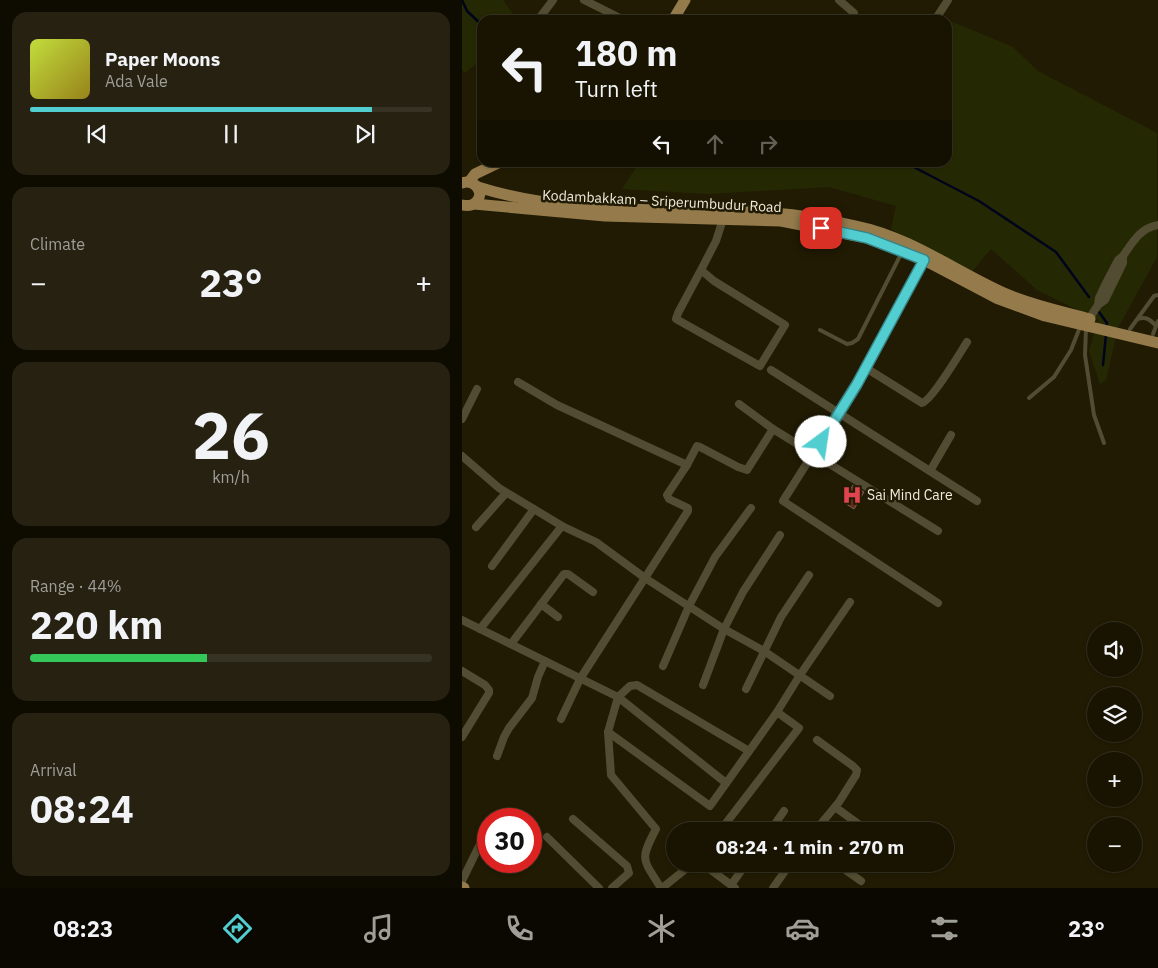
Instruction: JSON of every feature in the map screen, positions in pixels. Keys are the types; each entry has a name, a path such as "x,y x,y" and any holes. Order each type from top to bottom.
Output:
{"main road":[{"path":"676,15 685,0"},
{"path":"474,204 479,199 480,194 470,184 475,174 490,167"},
{"name":"Kodambakkam – Sriperumbudur Road","path":"470,184 516,198 581,206 781,221 867,238 902,251 926,256"},
{"name":"Kodambakkam – Sriperumbudur Road","path":"462,205 474,204 605,216 724,216 775,213 857,226 873,230 926,256 996,298 1046,316 1156,332"}],"street":[{"path":"542,15 553,0"},
{"path":"584,0 614,15"},
{"path":"839,0 854,13 853,15"},
{"path":"938,15 948,0"},
{"path":"701,270 785,326 760,366 676,319 678,313 716,241 724,216"},
{"path":"1088,323 1098,304 1098,298 1108,285 1118,260 1141,232 1149,227 1158,225"},
{"path":"926,256 866,368 783,502 938,603"},
{"path":"866,368 922,403 926,402 968,342"},
{"path":"771,370 977,501"},
{"path":"518,382 557,405 687,465"},
{"path":"462,419 477,389"},
{"path":"739,404 773,429 938,531"},
{"path":"561,719 580,679 688,511 688,508 666,497 687,465 694,450 697,446 700,446 746,470 773,429"},
{"path":"930,471 951,435"},
{"path":"462,456 498,488 562,526 596,542 645,578 724,629 764,651 830,696"},
{"path":"476,528 506,493"},
{"path":"663,666 689,606 714,557 751,508"},
{"path":"492,566 534,509"},
{"path":"480,629 562,526"},
{"path":"703,685 724,629 743,592 780,535"},
{"path":"510,644 566,572 593,592"},
{"path":"746,689 781,617 809,575"},
{"path":"608,732 710,806 777,712 850,602"},
{"path":"541,604 558,617"},
{"path":"462,620 618,698 726,783"},
{"path":"498,756 509,728 532,698 538,676 545,661"},
{"path":"462,671 485,685 489,690 462,737"},
{"path":"682,872 662,888 644,861 644,852 656,829 611,775 608,732 618,698 630,686 638,685 749,751"},
{"path":"727,822 799,728 777,712"},
{"path":"817,740 856,770 856,775 822,822"},
{"path":"835,807 856,822"},
{"path":"777,822 784,812"},
{"path":"573,819 627,866 629,872 612,888"},
{"path":"547,837 599,888"},
{"path":"462,881 477,850"},
{"path":"714,872 733,886 741,872"},
{"path":"773,888 784,872"},
{"path":"848,872 861,881"}],"lane":[{"path":"820,330 847,344 858,339 902,251"},
{"path":"1129,328 1154,296 1158,295"},
{"path":"1129,328 1144,318 1156,332"},
{"path":"1029,398 1054,377 1088,323"},
{"path":"1088,323 1085,356 1094,415 1104,443"}],"green space":[{"path":"462,0 503,0 514,15 477,15 477,63 465,73 462,70"},
{"path":"952,22 1013,47 1038,71 1157,133 1157,257 1118,328 1106,380 1100,384 1089,351 1098,320 1037,290 991,249 971,273 891,229 896,206 829,187 708,194 622,189 636,167 952,167"}],"building":[{"path":"853,485 864,492 854,509 843,502"}],"waterway":[{"path":"462,0 467,11 477,20"},
{"path":"914,167 979,201 1056,252 1089,297"},
{"path":"1099,312 1107,323 1106,328"},
{"path":"1103,365 1106,334"}],"place":[{"name":"Sai Mind Care","path":"852,495"}],"route":[{"path":"821,228 867,238 924,260 857,384 821,442"}]}
